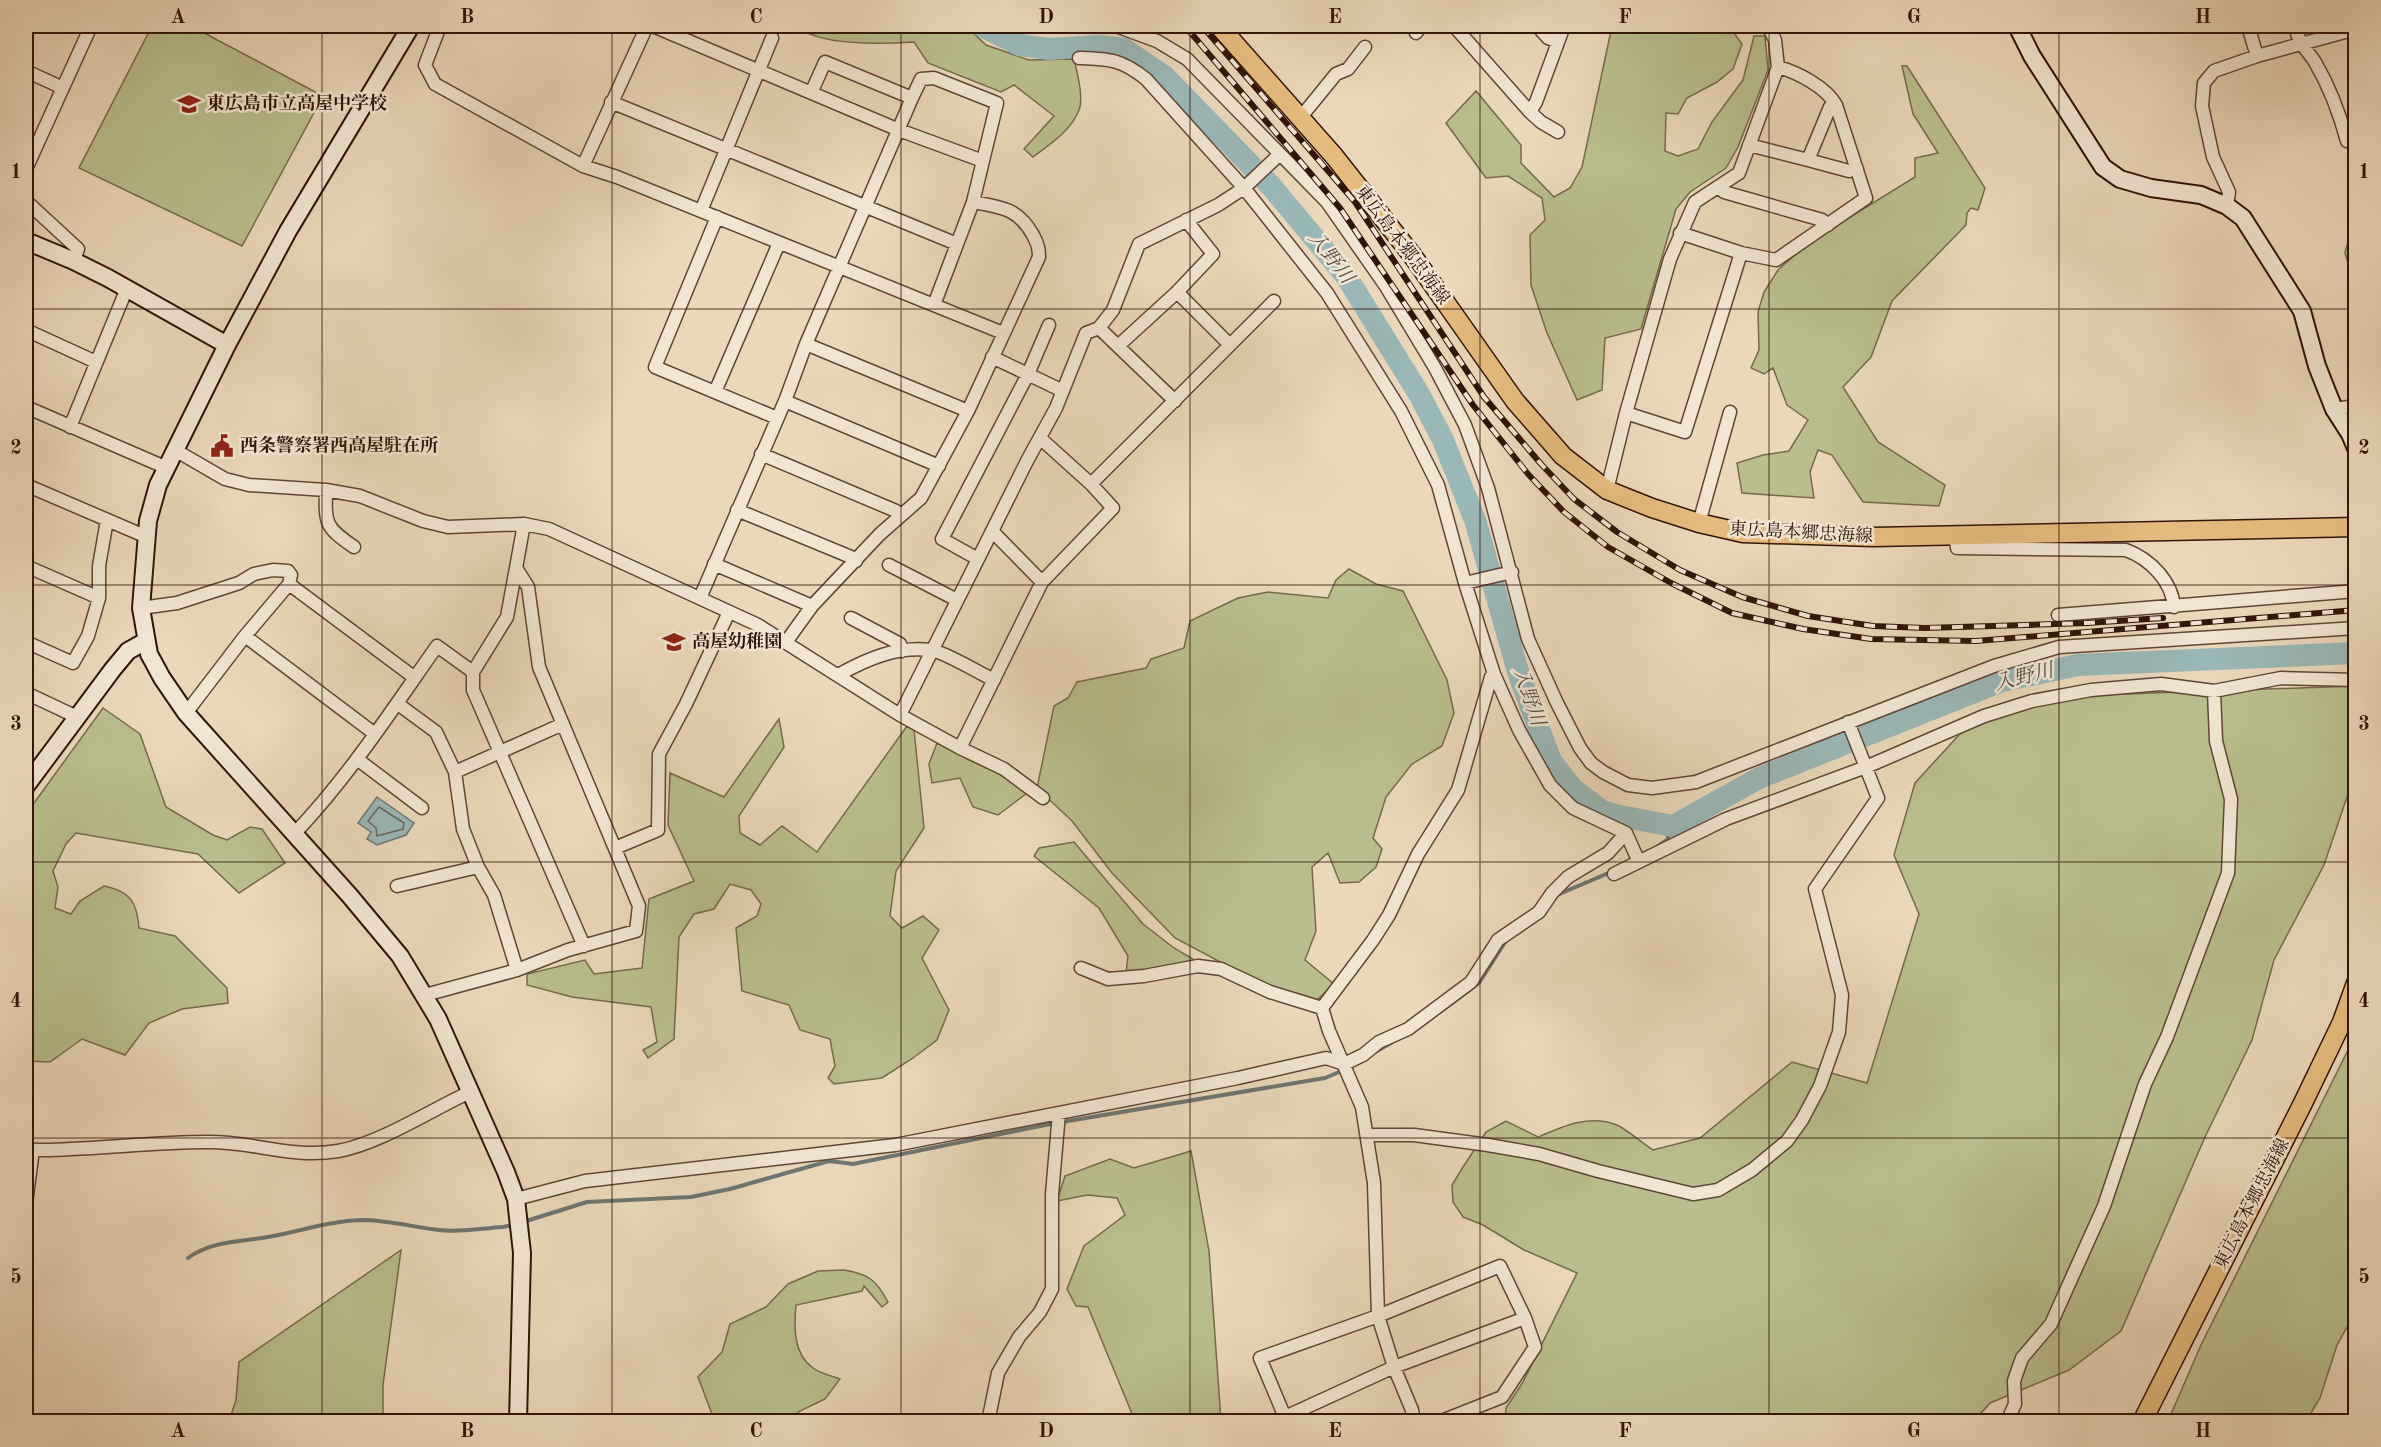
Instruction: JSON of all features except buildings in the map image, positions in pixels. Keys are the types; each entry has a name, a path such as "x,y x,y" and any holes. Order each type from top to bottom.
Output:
{"main road":[{"name":"東広島本郷忠海線","path":"1219,26 1334,156 1412,255 1515,401 1563,456 1607,490 1699,523 1743,533 1874,537 2355,527"},
{"name":"東広島本郷忠海線","path":"2142,1422 2342,1022 2355,983"}],"street":[{"path":"26,169 91,26"},
{"path":"411,26 288,231 227,345 158,485 148,521 141,608 149,654 162,678 186,713 400,956 425,995 470,1092 516,1199 522,1253 518,1422"},
{"path":"440,26 425,65 435,84 583,166 618,177 1003,333"},
{"path":"583,166 647,26"},
{"path":"653,26 899,130 983,161"},
{"path":"1018,26 1085,26"},
{"path":"1116,26 1157,41 1187,59 1327,202 1385,285 1435,368 1465,425 1488,488 1528,639 1580,748 1591,763 1628,785 1653,788 1696,782 1994,666 2060,647 2355,628"},
{"path":"1454,26 1530,112 1558,132"},
{"path":"1537,26 1548,38 1558,42"},
{"path":"1530,112 1536,102 1564,26"},
{"path":"1607,490 1626,412 1670,259 1680,233 1695,202 1739,173 1778,67 1775,40 1768,26"},
{"path":"2017,26 2032,56 2103,167 2120,179 2151,188 2202,195 2227,206 2243,218 2302,311 2317,366 2334,409 2350,434 2355,448"},
{"path":"2248,26 2257,56"},
{"path":"2296,26 2296,38 2315,63 2333,101 2347,141"},
{"path":"2227,206 2229,192 2213,157 2202,106 2204,84 2214,71 2257,56 2355,29"},
{"path":"700,211 727,151 772,38"},
{"path":"1300,117 1336,74 1348,69 1365,47"},
{"path":"1079,58 1111,60 1130,65 1146,79 1244,188 1327,293 1401,411 1438,485 1465,583 1494,674 1519,730 1550,785 1573,808 1628,838 1638,860"},
{"path":"812,92 825,62 912,98"},
{"path":"1680,233 1741,253 1776,260 1866,198 1831,95 1787,69 1778,67"},
{"path":"26,71 63,88"},
{"path":"699,598 785,401 806,344 912,98 921,79 934,78 997,103 974,202 934,305"},
{"path":"611,102 957,244"},
{"path":"1808,160 1830,107 1836,105"},
{"path":"1749,145 1849,171 1857,169"},
{"path":"900,715 1063,391 1086,333 1099,328 1113,310 1138,244 1244,188 1280,154"},
{"path":"1719,187 1724,192 1822,220 1828,225"},
{"path":"26,201 78,249 74,261"},
{"path":"786,642 812,606 900,516 921,498 968,411 1039,257 1040,247 1024,220 1004,207 974,202"},
{"path":"717,218 655,367 777,418"},
{"path":"1118,346 1177,292 1213,254 1186,220"},
{"path":"26,241 74,261 127,288 227,345"},
{"path":"715,392 779,243"},
{"path":"1626,412 1685,432 1741,253"},
{"path":"70,427 127,288"},
{"path":"1177,292 1230,345"},
{"path":"1091,484 1274,301"},
{"path":"978,559 942,539 1028,374 1049,325"},
{"path":"1099,328 1174,401"},
{"path":"26,330 96,362"},
{"path":"806,344 968,411"},
{"path":"992,357 1063,391"},
{"path":"785,401 939,466"},
{"path":"2334,409 2355,406"},
{"path":"26,407 167,468"},
{"path":"1699,523 1730,412"},
{"path":"960,748 1042,582 1113,508 1091,484 1040,438"},
{"path":"175,450 225,479 241,483 326,490 360,496 423,521 448,527 524,524 549,529 758,625 900,715 1004,769 1043,798"},
{"path":"761,454 896,511 900,516"},
{"path":"26,485 147,537"},
{"path":"326,490 325,519 338,536 354,547"},
{"path":"737,510 856,561"},
{"path":"26,642 73,663 88,636 99,598 99,566 107,520"},
{"path":"524,524 507,617 473,672 473,690 501,750 584,946"},
{"path":"992,531 1042,582"},
{"path":"1955,536 1957,548 2126,550 2136,554 2160,574 2173,596 2174,607"},
{"path":"714,564 812,606"},
{"path":"26,566 99,598"},
{"path":"889,566 957,600"},
{"path":"425,995 517,970 584,946 636,932 639,906 539,667 528,586 516,568"},
{"path":"141,608 177,603 239,583 254,574 273,570 288,571 291,575 290,584 245,636 186,713"},
{"path":"1465,583 1512,572"},
{"path":"290,584 415,678"},
{"path":"2058,615 2355,591"},
{"path":"615,848 658,830 660,754 729,612"},
{"path":"852,618 900,644 902,651"},
{"path":"245,636 375,734"},
{"path":"26,786 128,651 146,641"},
{"path":"294,833 357,759 399,704 437,646 473,672"},
{"path":"838,675 867,659 894,651 932,650 994,680"},
{"path":"1322,1008 1389,915 1418,854 1458,790 1480,710 1494,674"},
{"path":"1614,874 1638,860 1726,819 1984,716 2032,701 2091,690 2161,684 2214,690 2281,678 2355,680"},
{"path":"2007,1422 2015,1404 2014,1381 2022,1358 2051,1324 2104,1206 2145,1084 2167,1037 2228,873 2231,799 2216,741 2214,690"},
{"path":"26,693 77,717"},
{"path":"399,704 436,732 455,771 464,829 478,867 494,894 517,970"},
{"path":"1367,1135 1414,1135 1539,1154 1693,1194 1718,1190 1752,1170 1787,1141 1802,1120 1820,1086 1839,1032 1842,995 1815,889 1878,798 1848,722"},
{"path":"455,771 563,724"},
{"path":"357,759 422,808"},
{"path":"516,1199 585,1181 895,1145 1238,1078 1326,1058 1344,1064 1363,1055 1379,1042 1408,1029 1472,982 1498,940 1539,912 1552,893 1568,877 1628,838"},
{"path":"398,886 478,867"},
{"path":"1081,968 1108,979 1144,976 1198,966 1221,969 1270,992 1322,1008"},
{"path":"1322,1008 1329,1031 1362,1107 1374,1183 1378,1316 1394,1367 1412,1410 1414,1422"},
{"path":"26,1203 29,1150 229,1142 277,1152 308,1154 339,1151 371,1141 470,1092"},
{"path":"988,1422 998,1373 1019,1337 1040,1312 1052,1289 1052,1194 1059,1113"},
{"path":"1439,1422 1502,1397 1535,1347 1525,1318 1500,1266 1378,1316 1260,1358 1286,1419 1394,1367 1525,1318"}],"green space":[{"path":"152,26 191,26 323,96 242,246 79,168"},
{"path":"796,26 966,26 986,45 1029,60 1074,59 1080,92 1079,110 1065,131 1033,157 1024,149 1054,116 1014,85 1001,92 928,63 914,42 869,43 835,40 806,33"},
{"path":"1612,26 1729,26 1742,44 1733,69 1717,82 1687,98 1678,114 1666,113 1665,151 1678,156 1698,149 1712,122 1743,80 1754,36 1765,36 1768,70 1738,147 1726,168 1690,192 1676,209 1641,329 1605,338 1602,390 1577,400 1547,333 1531,285 1530,235 1545,220 1542,198 1508,176 1486,178 1446,123 1476,91 1521,145 1521,163 1554,197 1570,188 1582,167"},
{"path":"1902,66 1907,66 1985,188 1978,210 1971,208 1967,213 1966,225 1892,301 1871,357 1843,387 1878,442 1945,485 1939,506 1863,502 1832,455 1818,450 1810,472 1814,498 1742,493 1737,463 1763,455 1789,451 1808,420 1787,405 1773,368 1764,374 1751,368 1759,350 1758,312 1764,292 1778,270 1808,243 1915,177 1915,158 1938,153 1913,114"},
{"path":"2355,215 2355,286 2345,253"},
{"path":"1349,569 1376,584 1403,591 1447,680 1454,713 1442,746 1412,764 1386,797 1373,838 1382,849 1376,867 1359,882 1340,883 1328,853 1312,867 1316,931 1305,960 1334,984 1316,1001 1271,989 1175,938 1112,873 1072,821 1037,788 1054,706 1068,698 1077,682 1146,668 1151,659 1184,648 1190,621 1238,598 1268,592 1328,598 1336,580"},
{"path":"2355,686 2355,781 2349,791 2324,865 2274,960 2252,1040 2205,1137 2121,1331 2069,1370 1990,1403 1974,1421 1505,1421 1506,1408 1523,1382 1577,1273 1524,1250 1483,1225 1463,1217 1453,1202 1452,1185 1486,1132 1506,1121 1538,1137 1567,1125 1587,1121 1607,1122 1626,1130 1653,1150 1700,1138 1792,1062 1867,1083 1919,914 1894,855 1915,783 1979,713 2095,695"},
{"path":"103,708 140,734 166,807 213,835 227,840 250,827 262,829 285,863 239,893 198,854 76,833 66,844 53,871 58,887 55,908 71,914 80,901 104,886 120,891 134,905 139,928 175,936 227,988 228,1003 182,1009 149,1023 125,1055 82,1039 50,1062 26,1061 26,814"},
{"path":"779,719 784,747 739,816 740,833 760,845 782,826 817,852 907,726 914,730 924,828 896,871 890,916 902,928 923,916 939,930 922,958 949,1010 937,1040 882,1078 834,1084 828,1078 835,1066 830,1039 800,1030 789,1005 742,991 736,928 757,916 761,904 751,890 730,884 714,909 694,914 679,937 674,1039 648,1058 643,1050 657,1042 651,1007 572,997 527,985 527,974 585,960 594,974 642,968 649,899 694,881 668,825 670,773 724,797"},
{"path":"937,743 990,768 1027,793 998,815 973,807 960,778 932,783 929,764"},
{"path":"1074,842 1143,924 1174,948 1198,962 1126,973 1128,956 1099,908 1034,856 1039,848"},
{"path":"2355,1036 2355,1313 2337,1345 2320,1398 2306,1421 2168,1421 2201,1345"},
{"path":"1191,1151 1209,1251 1221,1421 1135,1421 1088,1307 1076,1306 1067,1289 1084,1246 1125,1215 1117,1198 1087,1195 1057,1201 1065,1176 1110,1159 1134,1168"},
{"path":"401,1250 383,1385 383,1421 229,1421 236,1400 239,1362"},
{"path":"844,1270 871,1279 880,1288 888,1302 882,1307 864,1286 862,1291 796,1305 796,1340 806,1362 816,1370 840,1379 825,1399 798,1412 796,1421 708,1421 712,1414 698,1377 722,1352 730,1324 766,1307 788,1284 818,1271"}],"water":[{"path":"377,797 414,823 406,835 377,845 367,839 371,832 358,823"}],"waterway":[{"name":"入野川","path":"982,26 1019,45 1049,49 1098,46 1124,49 1164,76 1271,186 1346,276 1419,394 1443,440 1475,520 1519,675 1551,761 1573,789 1602,811 1673,826 1759,778 2002,681 2078,665 2356,653"},
{"path":"1657,847 1667,840 1673,826"},
{"path":"1557,895 1611,872"},
{"path":"1440,1012 1479,983 1507,939"},
{"path":"1377,1051 1391,1043"},
{"path":"523,1222 587,1202 691,1197 730,1189 829,1161 853,1164 1050,1124 1325,1078 1344,1070"},
{"path":"188,1258 224,1243 349,1221 381,1221 447,1231 513,1225"}],"railway":[{"path":"1185,26 1340,208 1473,405 1528,474 1564,512 1608,547 1671,583 1732,613 1803,629 1871,639 1976,641 2356,610"},
{"path":"1202,26 1355,202 1484,397 1574,499 1617,532 1680,570 1742,597 1808,616 1873,626 1925,628 2087,623 2163,618"}],"place":[{"name":"東広島市立高屋中学校","path":"189,104"},
{"name":"西条警察署西高屋駐在所","path":"222,446"},
{"name":"高屋幼稚園","path":"674,642"}]}
